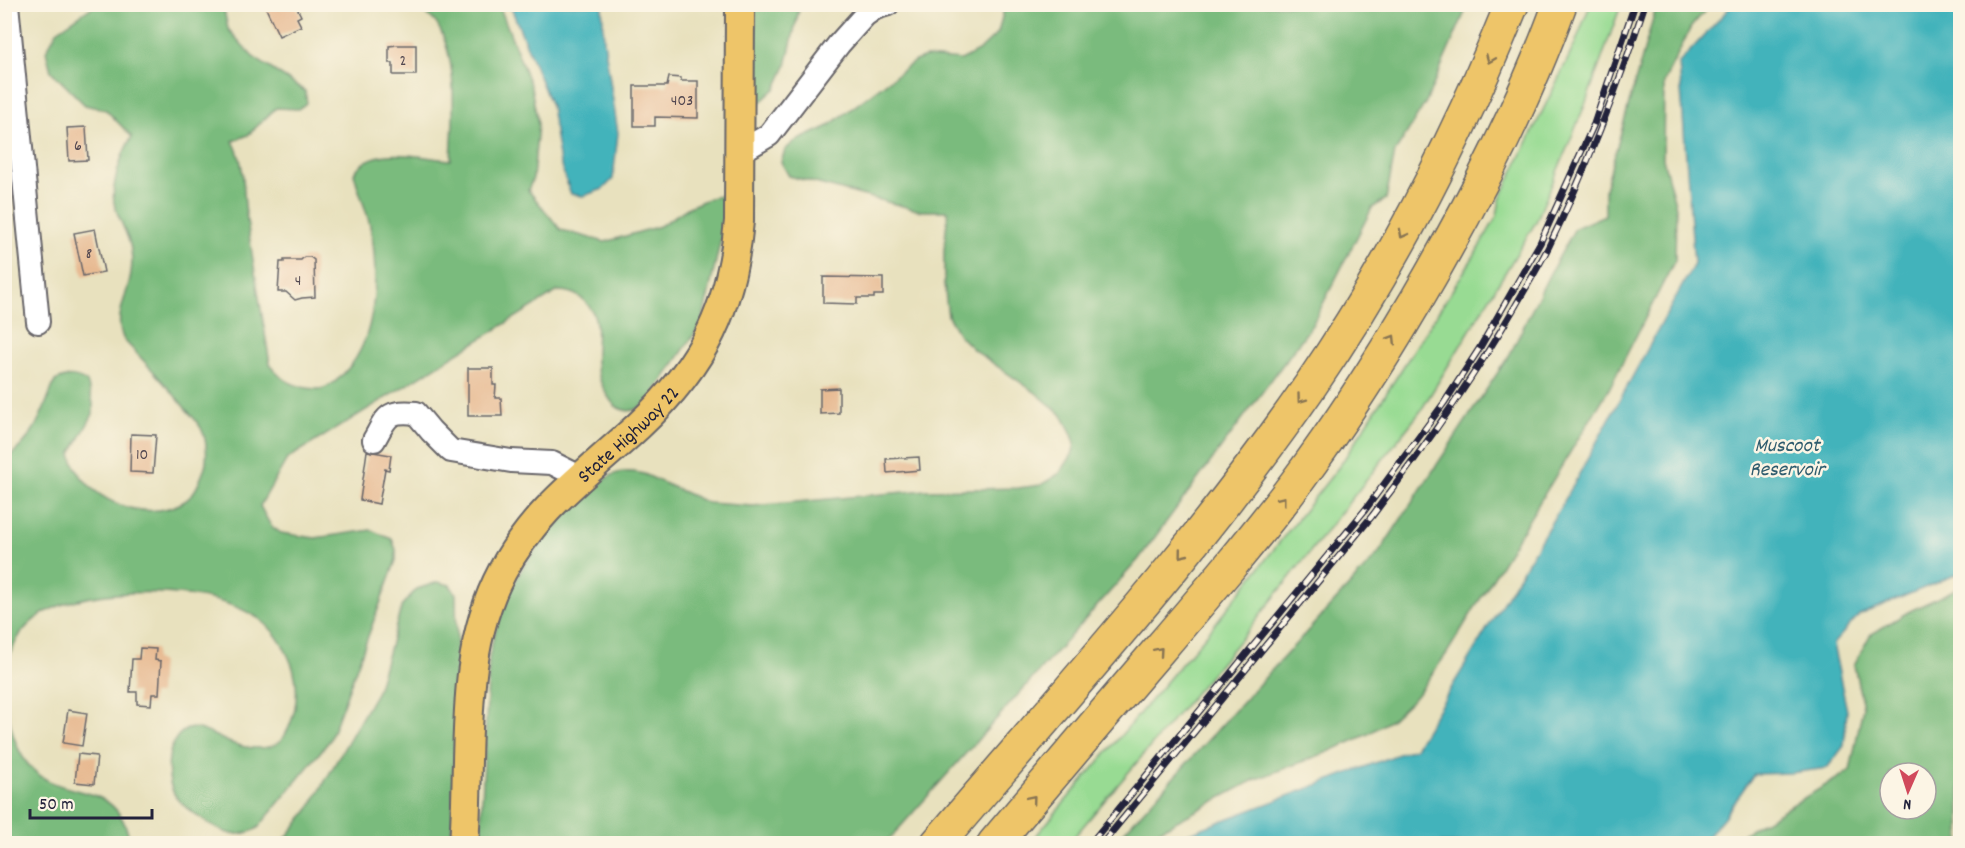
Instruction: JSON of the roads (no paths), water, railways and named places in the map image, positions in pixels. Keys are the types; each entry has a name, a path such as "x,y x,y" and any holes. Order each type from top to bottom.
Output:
{"highway":[{"path":"937,843 1199,534 1261,455 1311,384 1359,310 1444,157 1481,79 1512,4"},
{"path":"994,843 1241,553 1297,482 1349,408 1425,285 1485,176 1522,97 1560,4"}],"main road":[{"name":"State Highway 22","path":"464,843 471,686 480,627 501,574 515,549 551,504 626,438 672,392 689,371 713,329 724,304 737,248 739,221 740,4"}],"street":[{"path":"7,4 38,321"},
{"path":"740,152 769,135 839,44 865,15 875,8 888,4"},
{"path":"374,440 387,417 399,411 416,412 451,451 511,461 552,463 580,477"}],"water":[{"name":"Muscoot Reservoir","path":"1733,4 1960,5 1960,573 1859,615 1833,644 1847,711 1844,746 1827,768 1791,773 1754,774 1724,817 1702,843 1163,843 1415,748 1566,498 1694,264 1679,63"},
{"path":"510,5 602,5 604,41 618,133 613,179 603,189 583,196 571,194 560,163 551,106"}],"railway":[{"path":"1090,844 1365,510 1444,403 1479,349 1540,243 1594,124 1635,4"},
{"path":"1102,844 1372,516 1429,439 1483,360 1537,268 1563,217 1601,127 1645,4"}]}
